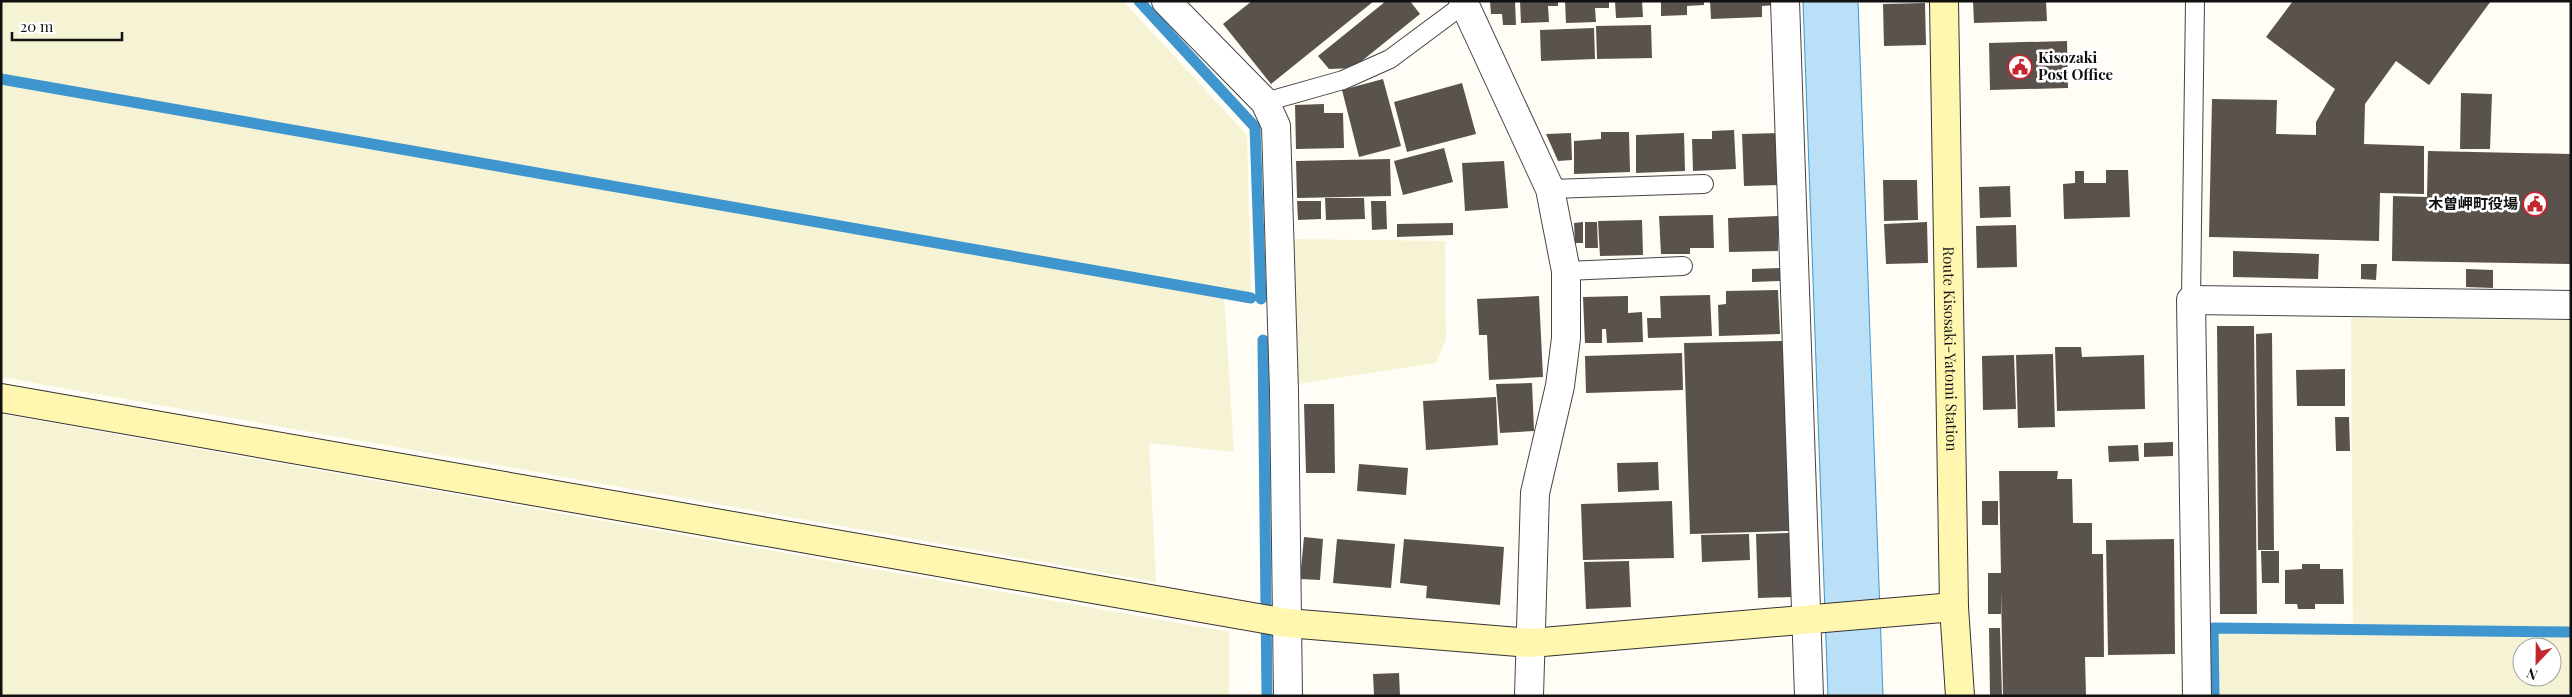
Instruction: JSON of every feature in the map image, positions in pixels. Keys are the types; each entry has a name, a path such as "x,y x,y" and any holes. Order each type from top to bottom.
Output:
{"street":[{"path":"1166,1 1265,102 1276,126 1284,391 1273,621 1288,696"},
{"path":"1785,1 1814,620 1809,696"},
{"name":"Route Kisosaki-Yatomi Station","path":"1944,1 1954,607 1960,696"},
{"path":"1464,3 1550,189 1566,270 1566,338 1560,386 1535,493 1529,696"},
{"path":"2197,696 2191,300 2571,305"},
{"path":"1,398 1273,621 1531,643 1954,607"}],"lane":[{"path":"2191,300 2195,1"},
{"path":"1265,102 1343,80 1390,59 1464,3"},
{"path":"1550,189 1704,184"},
{"path":"1566,270 1683,266"}],"shaded area":[{"path":"1,1 1123,1 1247,135 1251,298 1224,294 1234,452 1149,443 1156,582 1,377"},
{"path":"1292,239 1445,241 1446,339 1436,363 1297,384"},
{"path":"2351,318 2571,320 2571,696 2214,696 2213,628 2353,629"},
{"path":"1,414 1229,632 1229,696 1,696"}],"water":[{"path":"1803,1 1858,1 1883,696 1828,696"}],"building":[{"path":"1252,1 1374,1 1271,84 1223,24"},
{"path":"1386,1 1410,1 1420,14 1353,68 1329,69 1318,56"},
{"path":"1490,1 1515,1 1516,25 1503,25 1502,14 1491,14"},
{"path":"1520,1 1558,1 1558,6 1548,6 1549,22 1521,23"},
{"path":"1565,1 1609,1 1609,8 1595,8 1596,22 1566,23"},
{"path":"1615,1 1642,1 1643,17 1616,18"},
{"path":"1661,1 1704,1 1704,5 1687,6 1687,15 1661,16"},
{"path":"1710,1 1776,1 1776,5 1762,6 1762,17 1711,19"},
{"path":"1973,1 2046,1 2047,21 1974,23"},
{"path":"2293,1 2491,1 2429,85 2396,61 2365,104 2364,144 2424,146 2424,194 2380,193 2379,241 2209,237 2212,99 2277,100 2276,134 2316,135 2316,122 2335,89 2266,37"},
{"path":"1925,3 1926,45 1884,46 1883,4"},
{"path":"1651,25 1652,58 1597,59 1596,26"},
{"path":"1594,28 1595,59 1541,61 1540,30"},
{"path":"2067,41 2068,88 1990,90 1989,43"},
{"path":"1383,79 1401,146 1359,157 1342,90"},
{"path":"1462,83 1476,134 1407,152 1394,102"},
{"path":"2461,93 2492,94 2490,149 2460,149"},
{"path":"1324,104 1324,113 1343,113 1344,148 1296,149 1295,105"},
{"path":"1734,130 1736,169 1693,171 1692,139 1712,139 1712,131"},
{"path":"1601,132 1629,132 1630,172 1574,174 1574,141 1601,139"},
{"path":"1571,133 1572,160 1558,161 1546,134"},
{"path":"1684,133 1685,171 1636,173 1636,135"},
{"path":"1780,133 1782,185 1744,186 1742,134"},
{"path":"1444,148 1453,182 1403,195 1394,161"},
{"path":"2428,151 2571,154 2571,264 2392,261 2393,196 2427,197"},
{"path":"1390,159 1391,196 1297,198 1296,161"},
{"path":"1504,161 1508,208 1465,211 1462,163"},
{"path":"2106,170 2128,170 2130,217 2064,219 2063,184 2075,183 2075,171 2084,171 2084,183 2106,183"},
{"path":"1883,180 1917,180 1918,220 1884,221"},
{"path":"2010,186 2011,217 1980,218 1979,187"},
{"path":"1325,198 1364,198 1365,219 1326,220"},
{"path":"1297,201 1321,201 1321,219 1298,220"},
{"path":"1371,201 1386,201 1387,229 1372,230"},
{"path":"1713,215 1714,248 1690,248 1690,254 1661,254 1659,216"},
{"path":"1778,216 1778,251 1729,252 1728,218"},
{"path":"1642,220 1643,255 1600,256 1598,221"},
{"path":"1583,222 1583,243 1575,243 1574,223"},
{"path":"1585,222 1597,222 1598,248 1585,248"},
{"path":"1927,222 1928,263 1886,264 1884,224"},
{"path":"1453,223 1453,235 1397,237 1397,224"},
{"path":"2016,225 2017,267 1977,268 1976,226"},
{"path":"2233,251 2319,254 2318,279 2233,277"},
{"path":"2361,264 2377,264 2376,280 2361,279"},
{"path":"1780,268 1780,281 1752,282 1752,269"},
{"path":"2466,269 2493,270 2493,288 2466,287"},
{"path":"1778,290 1780,334 1719,336 1718,305 1726,304 1726,291"},
{"path":"1710,295 1712,336 1648,338 1647,318 1661,318 1660,296"},
{"path":"1539,296 1543,377 1489,380 1487,335 1479,335 1477,299"},
{"path":"1628,296 1628,313 1642,312 1643,342 1607,343 1606,329 1602,329 1602,343 1585,343 1583,297"},
{"path":"2217,326 2254,326 2257,614 2220,614"},
{"path":"2272,333 2274,550 2258,550 2256,334"},
{"path":"1783,341 1789,531 1690,534 1684,343"},
{"path":"2055,347 2081,347 2082,357 2144,355 2145,409 2057,411"},
{"path":"1682,353 1683,390 1586,393 1585,356"},
{"path":"2053,354 2055,427 2018,428 2016,355"},
{"path":"2014,355 2016,409 1983,410 1982,356"},
{"path":"2345,369 2345,406 2297,406 2296,370"},
{"path":"1532,383 1534,431 1500,433 1496,384"},
{"path":"1496,397 1498,445 1426,450 1423,401"},
{"path":"1304,404 1334,404 1335,473 1306,473"},
{"path":"2335,417 2349,417 2350,451 2336,451"},
{"path":"2173,442 2173,456 2144,457 2144,443"},
{"path":"2138,445 2139,461 2109,462 2108,446"},
{"path":"1658,462 1659,490 1618,492 1617,463"},
{"path":"1359,464 1408,468 1406,495 1357,491"},
{"path":"1999,471 2058,471 2057,479 2072,479 2073,523 2092,523 2092,554 2103,554 2104,657 2085,657 2086,696 2003,696 2001,591 2001,614 1988,614 1988,573 2001,573"},
{"path":"1672,501 1674,558 1583,560 1581,504"},
{"path":"1982,501 1998,501 1998,525 1982,525"},
{"path":"1789,533 1791,597 1758,598 1756,534"},
{"path":"1749,534 1750,560 1702,562 1701,535"},
{"path":"1304,537 1323,539 1320,580 1300,579"},
{"path":"1337,539 1395,544 1391,588 1333,583"},
{"path":"1404,539 1504,547 1500,605 1426,598 1427,586 1400,583"},
{"path":"2174,539 2175,654 2108,655 2106,540"},
{"path":"2261,551 2279,551 2279,583 2262,583"},
{"path":"1629,561 1631,607 1586,609 1584,562"},
{"path":"2302,564 2320,564 2320,569 2343,569 2344,604 2315,604 2315,609 2298,609 2297,604 2285,604 2285,570 2302,569"},
{"path":"1989,628 2000,628 2002,696 1990,696"},
{"path":"1399,673 1400,696 1374,696 1373,674"}],"waterway":[{"path":"1139,1 1255,127 1261,299"},
{"path":"1,79 1251,298"},
{"path":"1263,340 1267,696"},
{"path":"2214,696 2213,628 2571,632"}],"place":[{"name":"Kisozaki Post Office","path":"2020,67"},
{"name":"木曽岬町役場","path":"2535,204"}]}
